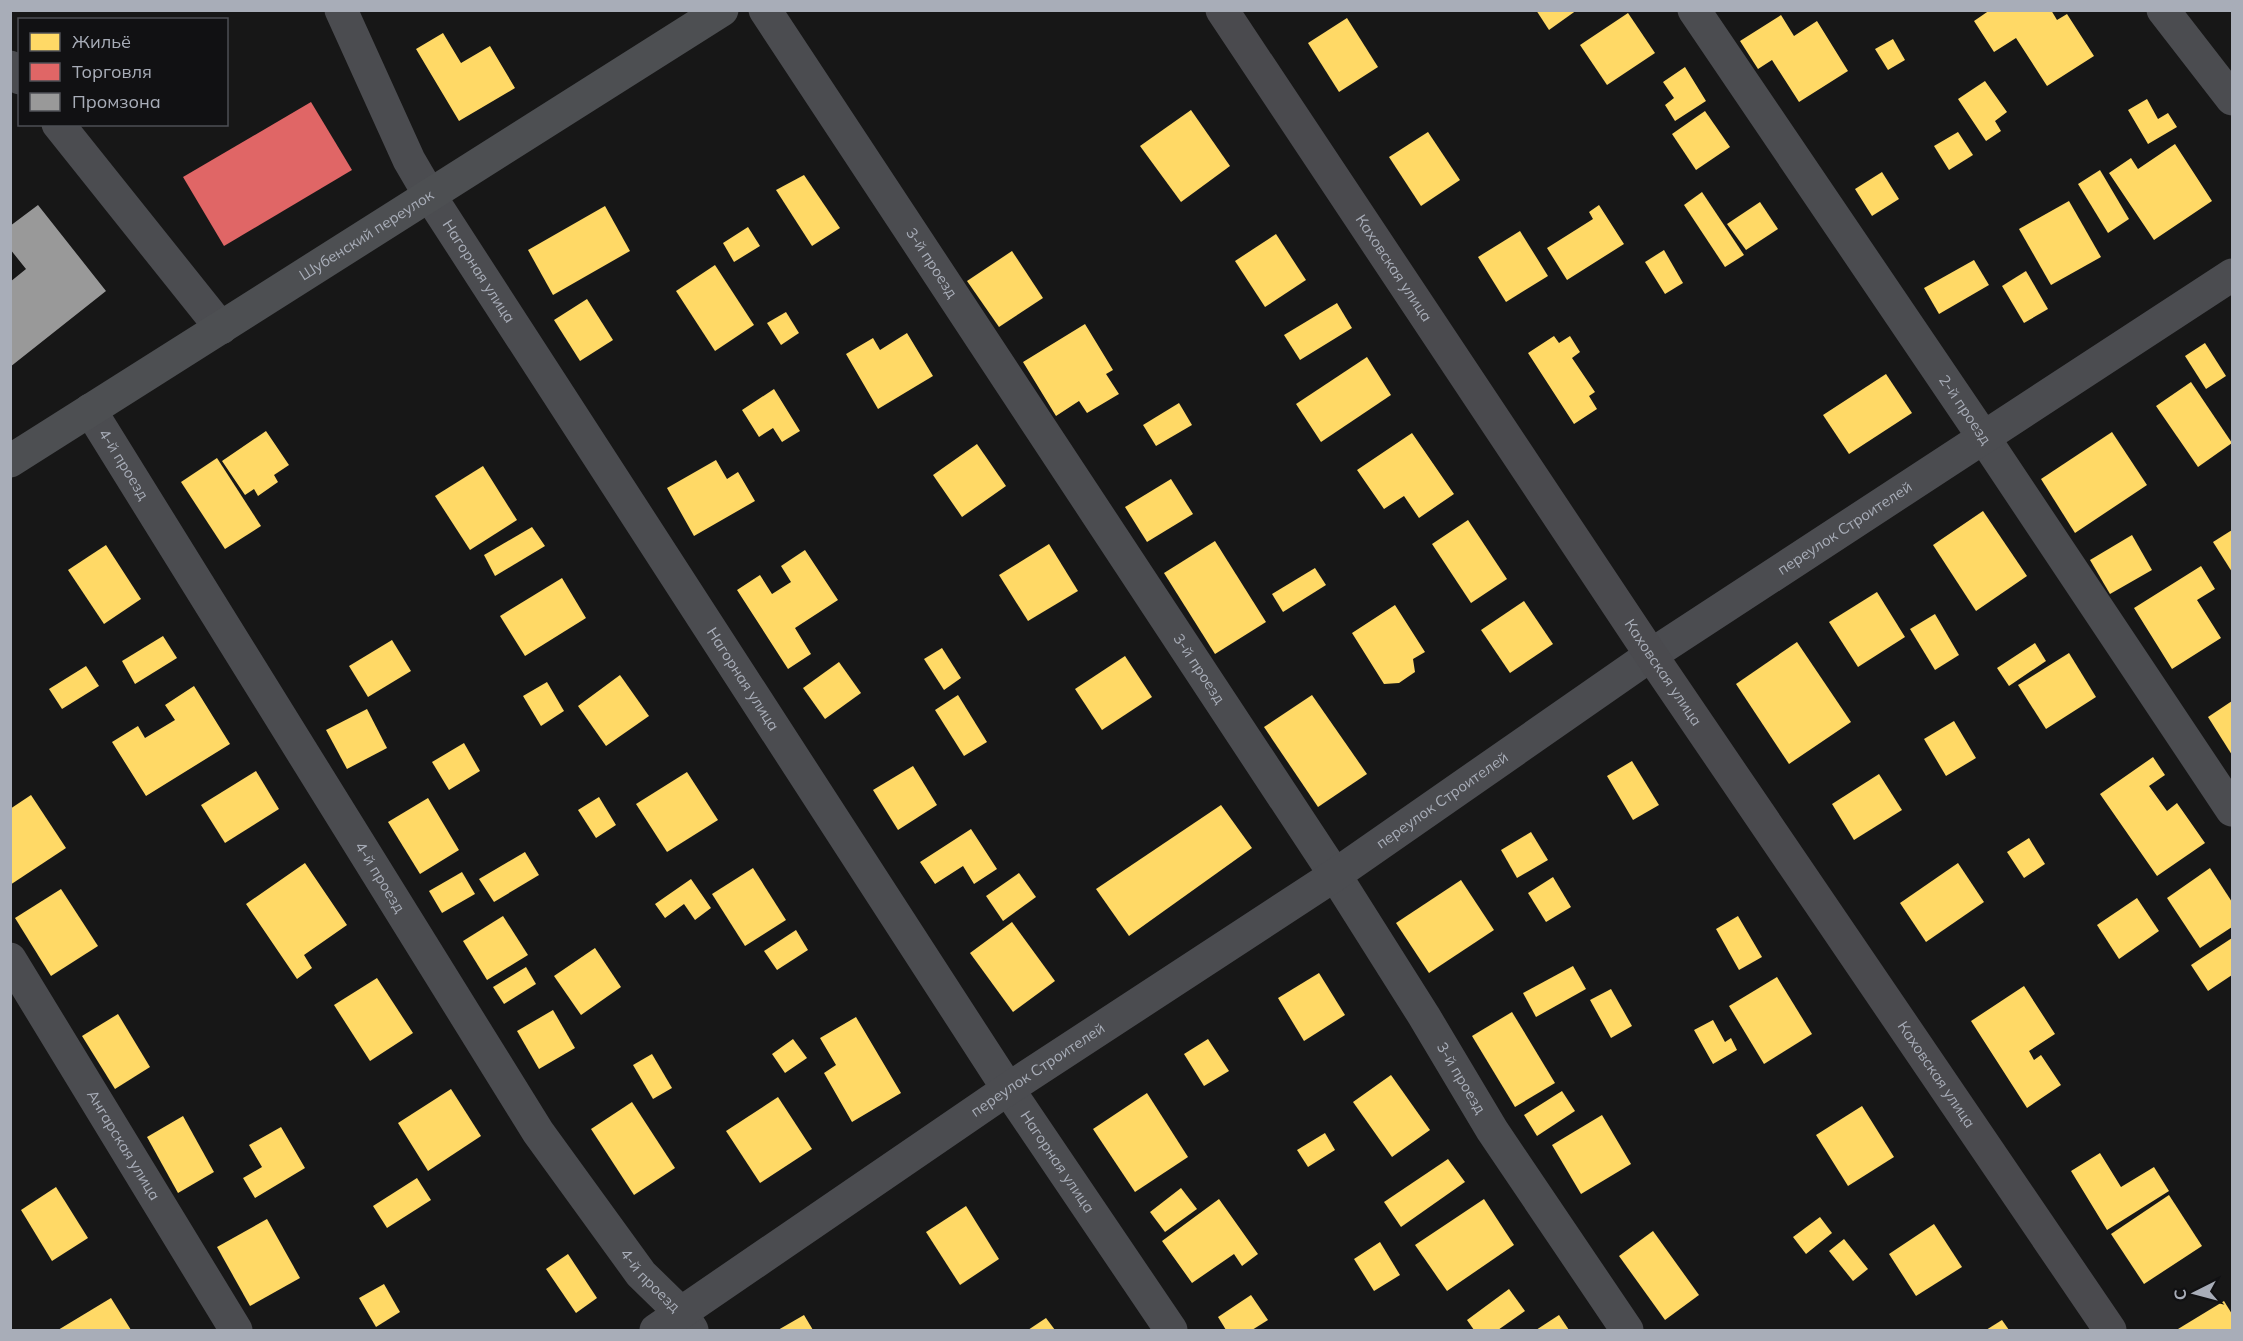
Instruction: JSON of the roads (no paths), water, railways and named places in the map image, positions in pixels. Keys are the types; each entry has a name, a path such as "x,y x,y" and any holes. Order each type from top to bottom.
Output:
{"main road":[{"name":"Шубенский переулок","path":"10,460 722,10"},
{"name":"Каховская улица","path":"1222,10 1651,655 2110,1330"}],"street":[{"name":"Нагорная улица","path":"341,10 409,160 430,196 1008,1089 1171,1330"},
{"name":"3-й проезд","path":"765,10 1335,875 1424,1016 1492,1130 1627,1330"},
{"name":"2-й проезд","path":"1694,10 1984,438 2232,810"},
{"path":"2163,10 2232,99"},
{"path":"60,126 221,328"},
{"name":"переулок Строителей","path":"677,1325 1008,1089 1335,875 1651,655 2232,275"},
{"name":"4-й проезд","path":"90,410 538,1132 677,1325"},
{"name":"Ангарская улица","path":"10,959 236,1330"}]}
